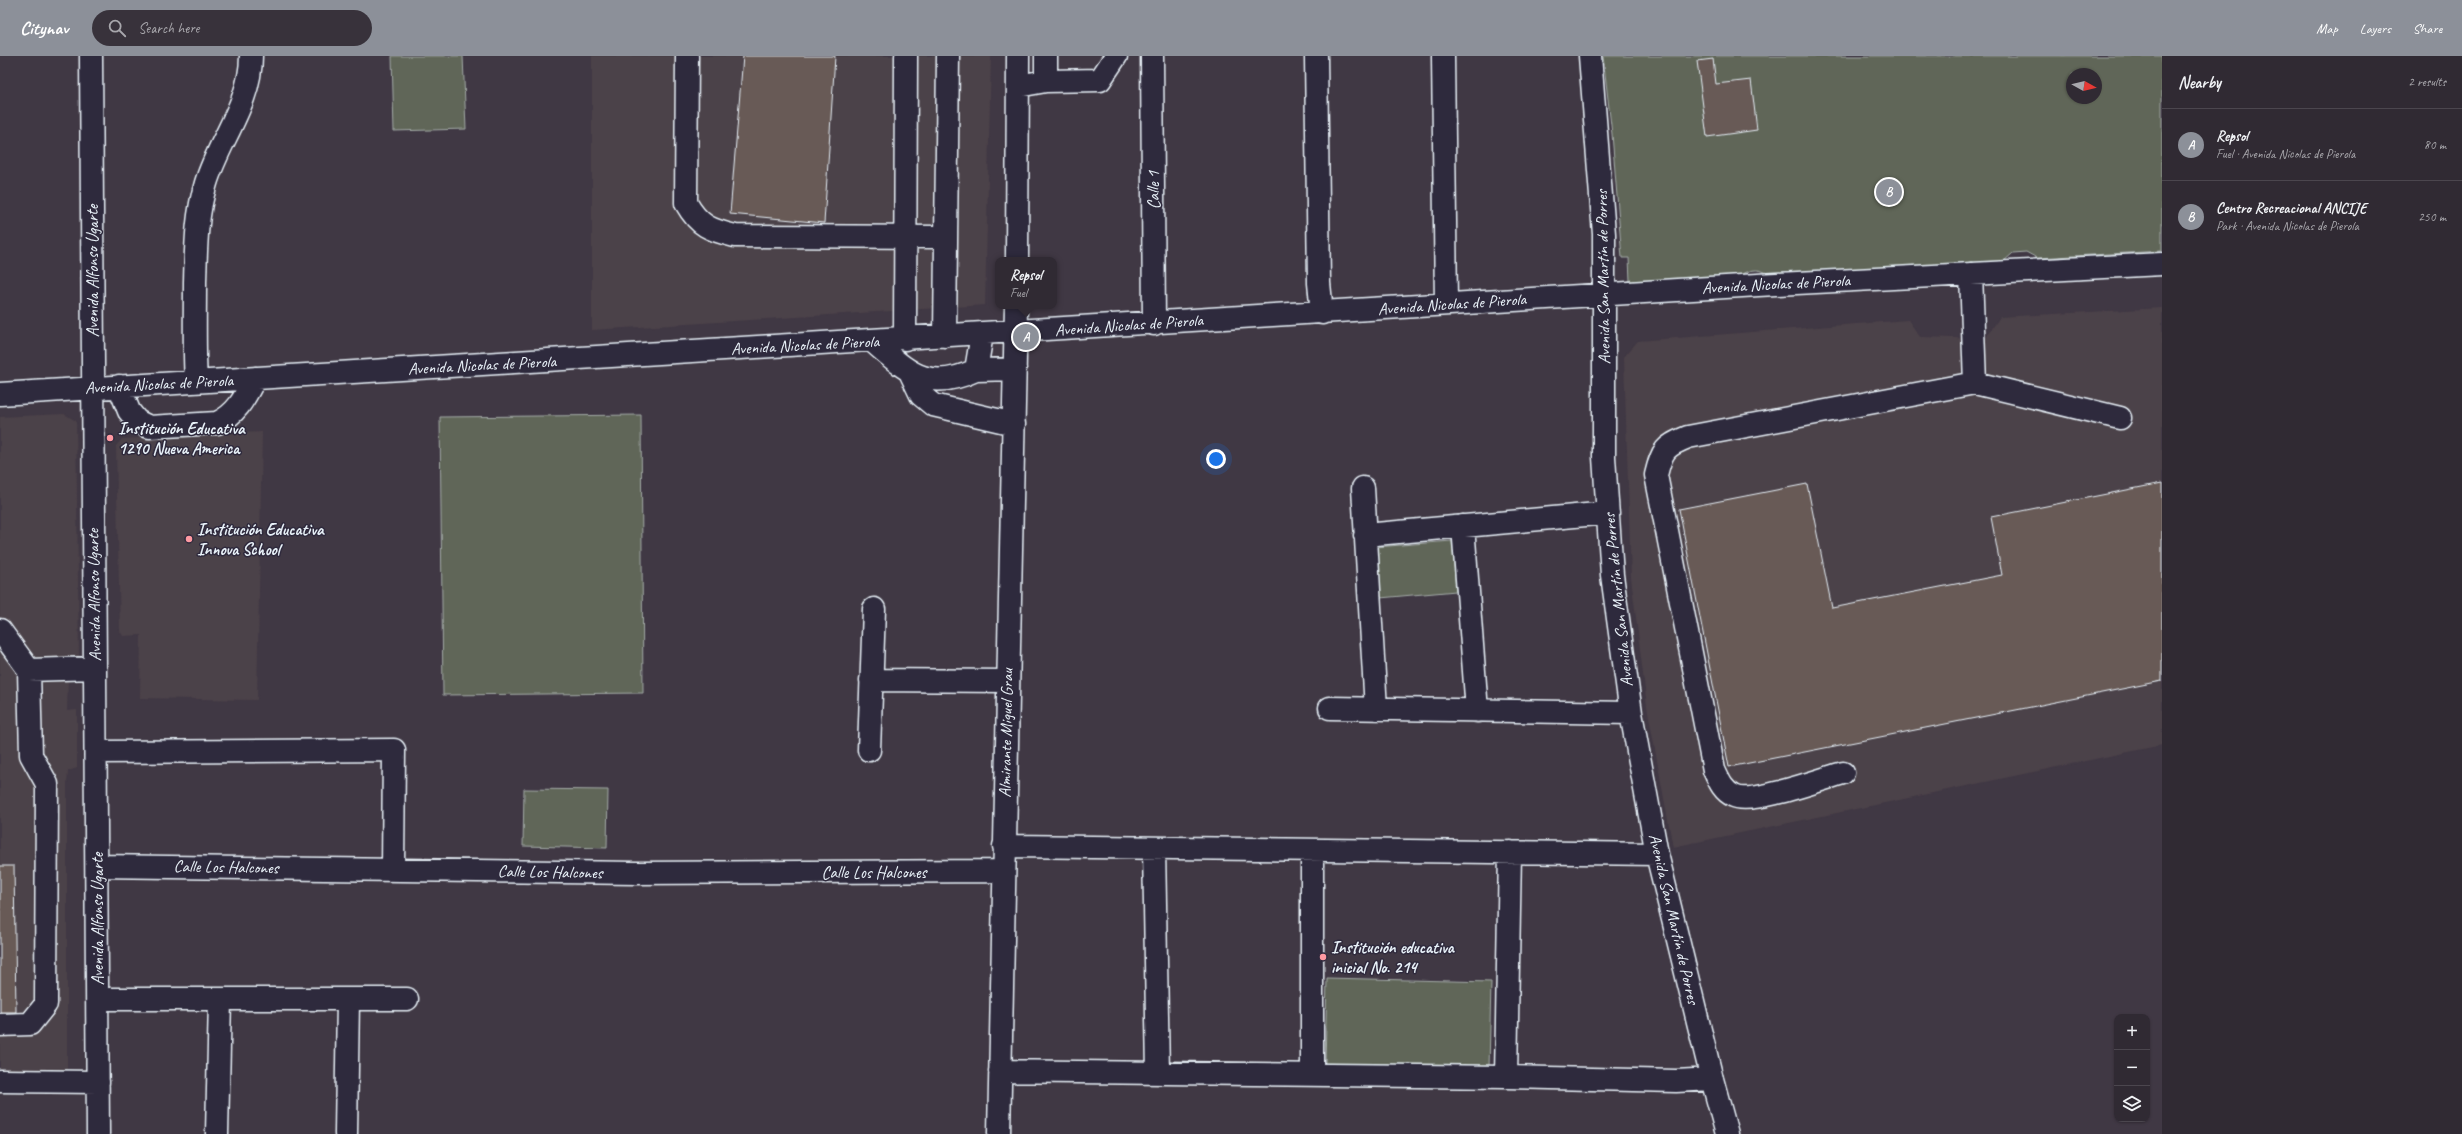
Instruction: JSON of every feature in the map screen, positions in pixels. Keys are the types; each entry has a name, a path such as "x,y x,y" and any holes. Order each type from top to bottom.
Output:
{"street":[{"name":"Avenida Alfonso Ugarte","path":"91,56 92,388 97,752 98,1134"},
{"path":"196,382 194,343 197,221 206,182 235,119 251,71 251,56"},
{"path":"687,56 686,203 694,218 706,227 735,236 944,237"},
{"path":"905,339 904,237 906,56"},
{"path":"945,336 944,237 948,56"},
{"path":"1017,257 1018,56"},
{"path":"1046,56 1046,81"},
{"path":"1018,86 1046,81 1100,80 1116,56"},
{"name":"Calle 1","path":"1152,56 1154,324"},
{"path":"1316,56 1320,283 1322,312"},
{"path":"1443,56 1446,304"},
{"name":"Avenida San Martín de Porres","path":"1590,56 1604,234 1606,294 1604,457 1612,575 1631,713 1657,854 1712,1079 1727,1134"},
{"name":"Avenida Nicolas de Pierola","path":"0,394 1154,324 1606,294 2162,264"},
{"path":"1970,274 1975,383"},
{"name":"Almirante Miguel Grau","path":"999,1134 1003,871 1016,309"},
{"path":"976,370 982,334"},
{"path":"872,341 911,374 921,395 933,405 1014,424"},
{"path":"911,374 933,380 954,379 976,370 1015,369"},
{"path":"119,386 129,411 137,421 149,427 217,423 227,419 239,407 255,378"},
{"path":"1843,773 1754,798 1735,797 1723,788 1714,770 1656,475 1660,457 1669,444 1688,437 1975,383 2120,418"},
{"path":"1363,488 1376,709"},
{"path":"1365,535 1608,513"},
{"path":"1463,526 1477,710"},
{"path":"869,750 874,609"},
{"path":"0,630 29,670 31,755 46,784 46,1004 30,1024 0,1025"},
{"path":"29,670 95,668"},
{"path":"871,680 1008,681"},
{"path":"1330,708 1631,713"},
{"path":"97,752 394,750 393,870"},
{"path":"1004,846 1657,854"},
{"path":"1154,848 1158,1073"},
{"path":"1312,850 1312,1075"},
{"path":"1506,1077 1510,852"},
{"name":"Calle Los Halcones","path":"97,866 636,873 1003,871"},
{"path":"98,999 407,999"},
{"path":"217,1134 220,999"},
{"path":"346,1134 348,999"},
{"path":"1000,1072 1506,1077 1676,1081 1712,1079"},
{"path":"0,1081 98,1082"}],"shaded area":[{"path":"592,56 991,56 985,305 592,330"},
{"path":"2162,308 2162,745 1673,847 1647,706 1631,577 1624,357 1638,341 1908,320 1920,337 1985,339 2000,317"},
{"path":"64,414 76,421 79,664 68,675 67,711 77,710 77,768 68,771 67,783 67,1071 0,1070 0,417"},
{"name":"Institución Educativa Innova School","path":"262,432 257,700 140,698 141,635 123,636 120,631 116,446 122,439"}],"green space":[{"path":"392,56 463,56 466,129 394,131"},
{"path":"1603,56 2162,56 2162,251 2037,258 2026,252 2013,253 2003,262 1773,277 1763,271 1754,270 1749,271 1735,279 1623,285 1623,282 1630,281 1629,258 1622,258 1612,134"},
{"path":"641,415 643,693 443,695 440,417"},
{"path":"1452,541 1456,591 1380,598 1376,547"},
{"path":"524,789 608,790 607,848 523,846"},
{"path":"1327,978 1491,982 1489,1068 1325,1065"}],"building":[{"path":"743,56 835,56 824,223 730,214"},
{"path":"1713,59 1716,84 1751,80 1757,130 1707,137 1697,61"},
{"path":"2162,483 2162,681 1729,767 1679,509 1807,484 1832,608 2002,575 1991,517"},
{"path":"0,866 14,866 16,1012 0,1012"}],"place":[{"name":"Centro Recreacional ANCIJE","path":"1889,192"},
{"name":"Repsol","path":"1026,337"},
{"name":"Institución Educativa 1290 Nueva America","path":"110,438"},
{"name":"Institución Educativa Innova School","path":"189,539"},
{"name":"Institución educativa inicial No. 214","path":"1323,957"}]}
